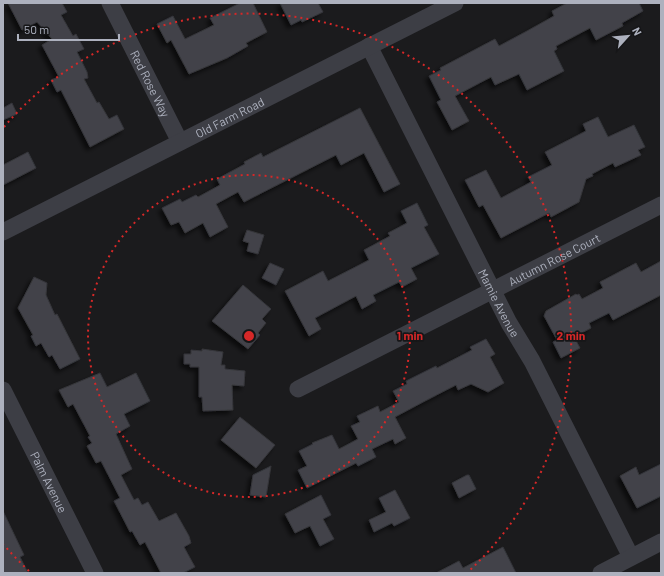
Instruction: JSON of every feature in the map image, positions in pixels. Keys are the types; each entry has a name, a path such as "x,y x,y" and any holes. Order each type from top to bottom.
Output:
{"street":[{"name":"Red Rose Way","path":"110,3 180,142"},
{"name":"Old Farm Road","path":"3,232 456,3"},
{"name":"Mamie Avenue","path":"370,46 492,290 509,323 532,361 631,557"},
{"name":"Autumn Rose Court","path":"298,389 661,205"},
{"name":"Palm Avenue","path":"3,390 95,573"},
{"path":"601,573 661,542"}],"building":[{"path":"8,3 62,3 67,12 61,15 73,36 76,34 84,49 77,52 87,72 88,78 84,79 97,103 99,102 109,119 117,115 124,129 90,147 61,90 57,92 51,80 59,77 42,45 52,39 37,22 22,30"},
{"path":"240,3 253,3 267,32 246,43 248,46 227,58 189,74 171,40 167,43 157,24 173,16 185,39 214,25 210,18"},
{"path":"280,3 318,3 323,12 302,22 301,20 291,25"},
{"path":"567,3 639,3 643,11 622,23 623,26 596,40 590,28 556,46 557,49 554,51 564,71 527,90 519,74 495,85 491,77 455,96 469,121 452,130 437,102 441,100 429,76 441,70 440,68 495,39 499,46 554,16 552,11"},
{"path":"12,103 17,114 3,120 3,108"},
{"path":"360,108 400,184 384,192 364,153 341,165 336,155 244,202 238,192 216,204 228,227 210,237 203,223 185,233 179,222 171,225 162,208 180,199 182,202 196,195 198,197 220,185 217,179 245,164 244,162 261,153 263,157"},
{"path":"598,117 608,137 634,125 645,147 638,150 641,155 615,167 613,163 592,174 593,176 586,179 579,202 551,217 549,213 501,238 483,205 479,207 465,180 486,170 501,198 531,182 528,177 552,165 545,152 586,131 583,124"},
{"path":"28,152 36,168 3,185 3,165"},
{"path":"417,203 428,225 424,227 439,254 411,268 417,279 402,287 399,282 373,295 376,301 362,309 356,296 315,318 321,329 309,336 285,291 323,271 328,281 369,260 364,250 390,236 388,233 407,223 401,211"},
{"path":"247,230 264,235 258,254 247,251 249,243 243,241"},
{"path":"661,261 661,295 613,320 609,313 589,323 591,328 574,337 580,348 561,358 553,342 557,340 544,316 546,311 576,294 579,294 582,299 603,288 600,282 636,263 641,272"},
{"path":"270,263 284,269 276,285 262,278"},
{"path":"34,277 47,283 46,295 55,315 57,314 80,359 60,369 52,355 49,357 41,343 36,346 31,336 33,335 18,308"},
{"path":"243,285 271,309 262,319 266,323 258,333 260,335 248,349 212,321"},
{"path":"486,339 495,354 490,357 504,383 488,392 471,384 458,390 456,385 425,401 395,417 406,438 395,444 393,439 372,449 376,457 358,466 356,463 307,488 298,470 307,466 299,451 313,444 312,443 332,435 339,449 358,439 351,426 360,422 357,416 378,406 380,412 399,402 393,391 407,384 406,381 436,366 437,368 472,350 470,347"},
{"path":"202,349 223,352 221,365 225,365 225,369 245,371 244,386 232,385 233,410 203,411 202,397 199,397 199,367 190,367 190,364 184,364 184,354 191,354 191,350 202,351"},
{"path":"100,373 107,387 136,373 150,401 124,414 130,426 116,434 132,469 121,475 134,500 138,498 142,505 148,502 159,521 176,513 189,536 191,543 184,547 195,567 183,573 161,573 145,542 140,545 132,531 130,532 114,501 120,498 101,461 96,463 87,446 92,443 88,437 90,436 73,404 68,407 59,390"},
{"path":"240,417 275,445 256,468 221,440"},
{"path":"661,464 661,496 637,508 620,476 636,467 639,475"},
{"path":"271,466 266,497 250,495 253,475"},
{"path":"469,475 476,489 459,498 452,483"},
{"path":"395,490 410,518 394,526 392,523 374,532 369,520 386,512 379,498"},
{"path":"321,495 331,515 323,519 334,539 320,546 310,526 295,533 285,514"},
{"path":"3,511 24,555 20,557 28,573 3,573"},
{"path":"503,547 516,573 436,573 459,561 463,568"}]}
